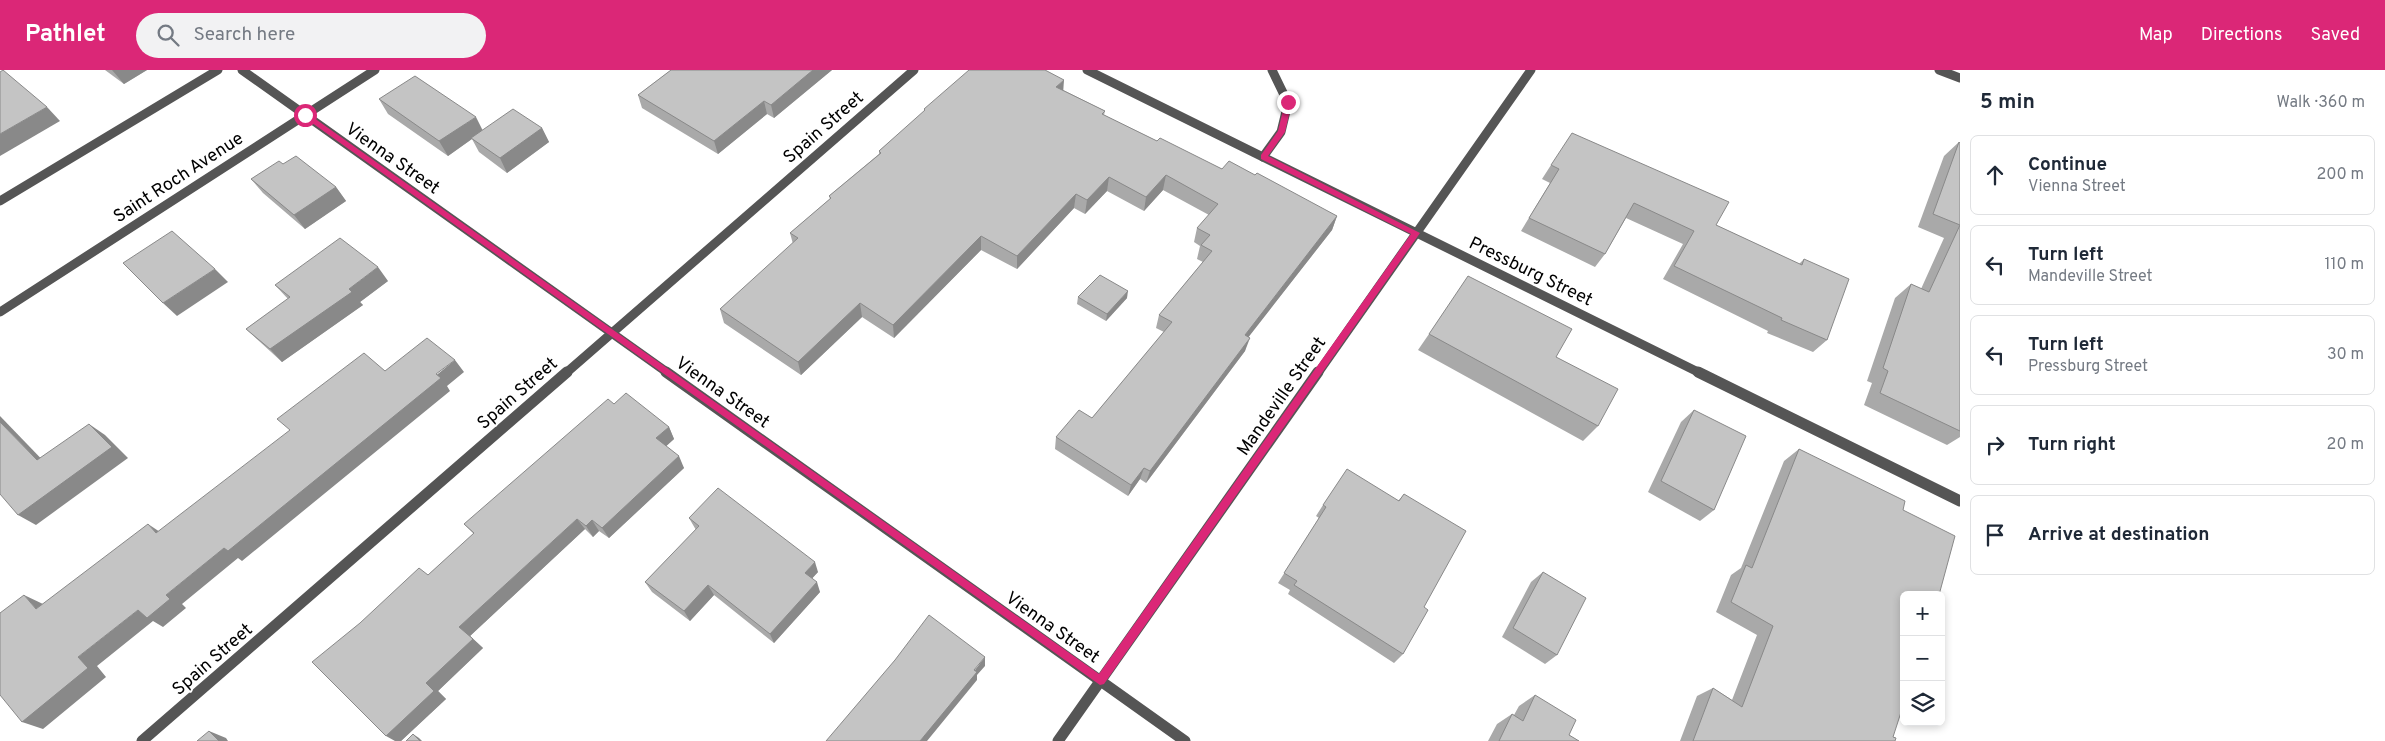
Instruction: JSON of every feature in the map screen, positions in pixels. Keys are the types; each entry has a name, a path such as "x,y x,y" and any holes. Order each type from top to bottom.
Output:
{"street":[{"path":"0,201 218,70"},
{"name":"Vienna Street","path":"242,70 1185,741"},
{"name":"Saint Roch Avenue","path":"0,312 375,70"},
{"name":"Spain Street","path":"142,741 914,70"},
{"name":"Pressburg Street","path":"1087,70 1960,501"},
{"path":"1263,157 1282,132 1288,102 1272,70"},
{"name":"Mandeville Street","path":"1058,741 1531,70"},
{"path":"1939,70 1960,78"}],"building":[{"path":"3,70 47,107 0,134 0,72"},
{"path":"671,70 813,70 771,105 764,101 714,141 638,95"},
{"path":"969,70 1045,70 1064,80 1056,87 1105,111 1102,114 1157,141 1160,138 1222,169 1229,161 1255,175 1257,173 1337,216 1245,335 1250,338 1150,471 1144,468 1131,485 1056,437 1079,410 1092,418 1172,322 1159,315 1212,251 1201,245 1210,235 1197,228 1218,204 1166,175 1146,197 1109,177 1087,200 1076,194 1017,256 981,236 893,325 860,303 798,362 720,309 798,238 790,233 831,198 829,196 881,153 879,151"},
{"path":"415,76 476,117 439,141 379,99"},
{"path":"513,109 542,128 500,158 471,138"},
{"path":"1572,133 1729,202 1716,225 1802,265 1804,259 1849,279 1827,340 1781,320 1782,318 1674,266 1694,231 1634,203 1605,254 1529,218 1559,169 1551,165"},
{"path":"1960,143 1960,225 1933,214"},
{"path":"296,156 336,187 294,215 251,179 279,161 283,164"},
{"path":"1960,225 1960,431 1880,393 1888,371 1883,368 1911,284 1929,292"},
{"path":"172,231 215,269 163,303 123,263"},
{"path":"340,238 378,267 349,289 352,292 270,349 246,329 290,297 275,285"},
{"path":"1100,275 1128,291 1107,314 1078,297"},
{"path":"1468,276 1572,329 1556,357 1618,389 1598,426 1429,334"},
{"path":"427,338 455,360 436,374 441,378 228,551 224,548 166,595 170,599 147,618 138,610 78,657 88,668 22,722 0,695 0,613 24,595 36,609 148,524 156,533 290,430 277,419 364,353 385,371"},
{"path":"626,393 669,427 656,438 679,456 602,528 592,520 586,526 577,519 459,627 473,639 426,683 434,691 386,736 312,662 360,623 419,568 428,575 474,533 464,524 608,399 614,404"},
{"path":"1694,410 1746,436 1714,510 1661,481"},
{"path":"0,422 37,460 89,424 112,447 18,515 0,494"},
{"path":"1799,449 1905,501 1903,510 1955,536 1940,591 1900,591 1900,715 1893,737 1896,738 1895,741 1693,741 1713,688 1742,707 1773,626 1731,602 1746,565 1752,568"},
{"path":"1347,469 1399,501 1404,494 1466,531 1424,607 1428,610 1403,654 1294,585 1297,581 1284,573 1326,507 1323,505"},
{"path":"718,488 815,562 805,573 817,582 770,634 708,585 684,611 645,582 699,526 689,518"},
{"path":"1543,572 1586,598 1557,655 1513,628"},
{"path":"929,615 985,657 974,670 977,672 920,741 826,741 895,660"},
{"path":"1535,695 1576,720 1569,735 1579,741 1499,741 1512,714 1523,721"},
{"path":"209,731 219,741 197,741"},
{"path":"413,734 420,741 406,741"}],"route":[{"path":"305,115 1100,681 1416,233 1263,157 1282,132 1288,102"}]}
